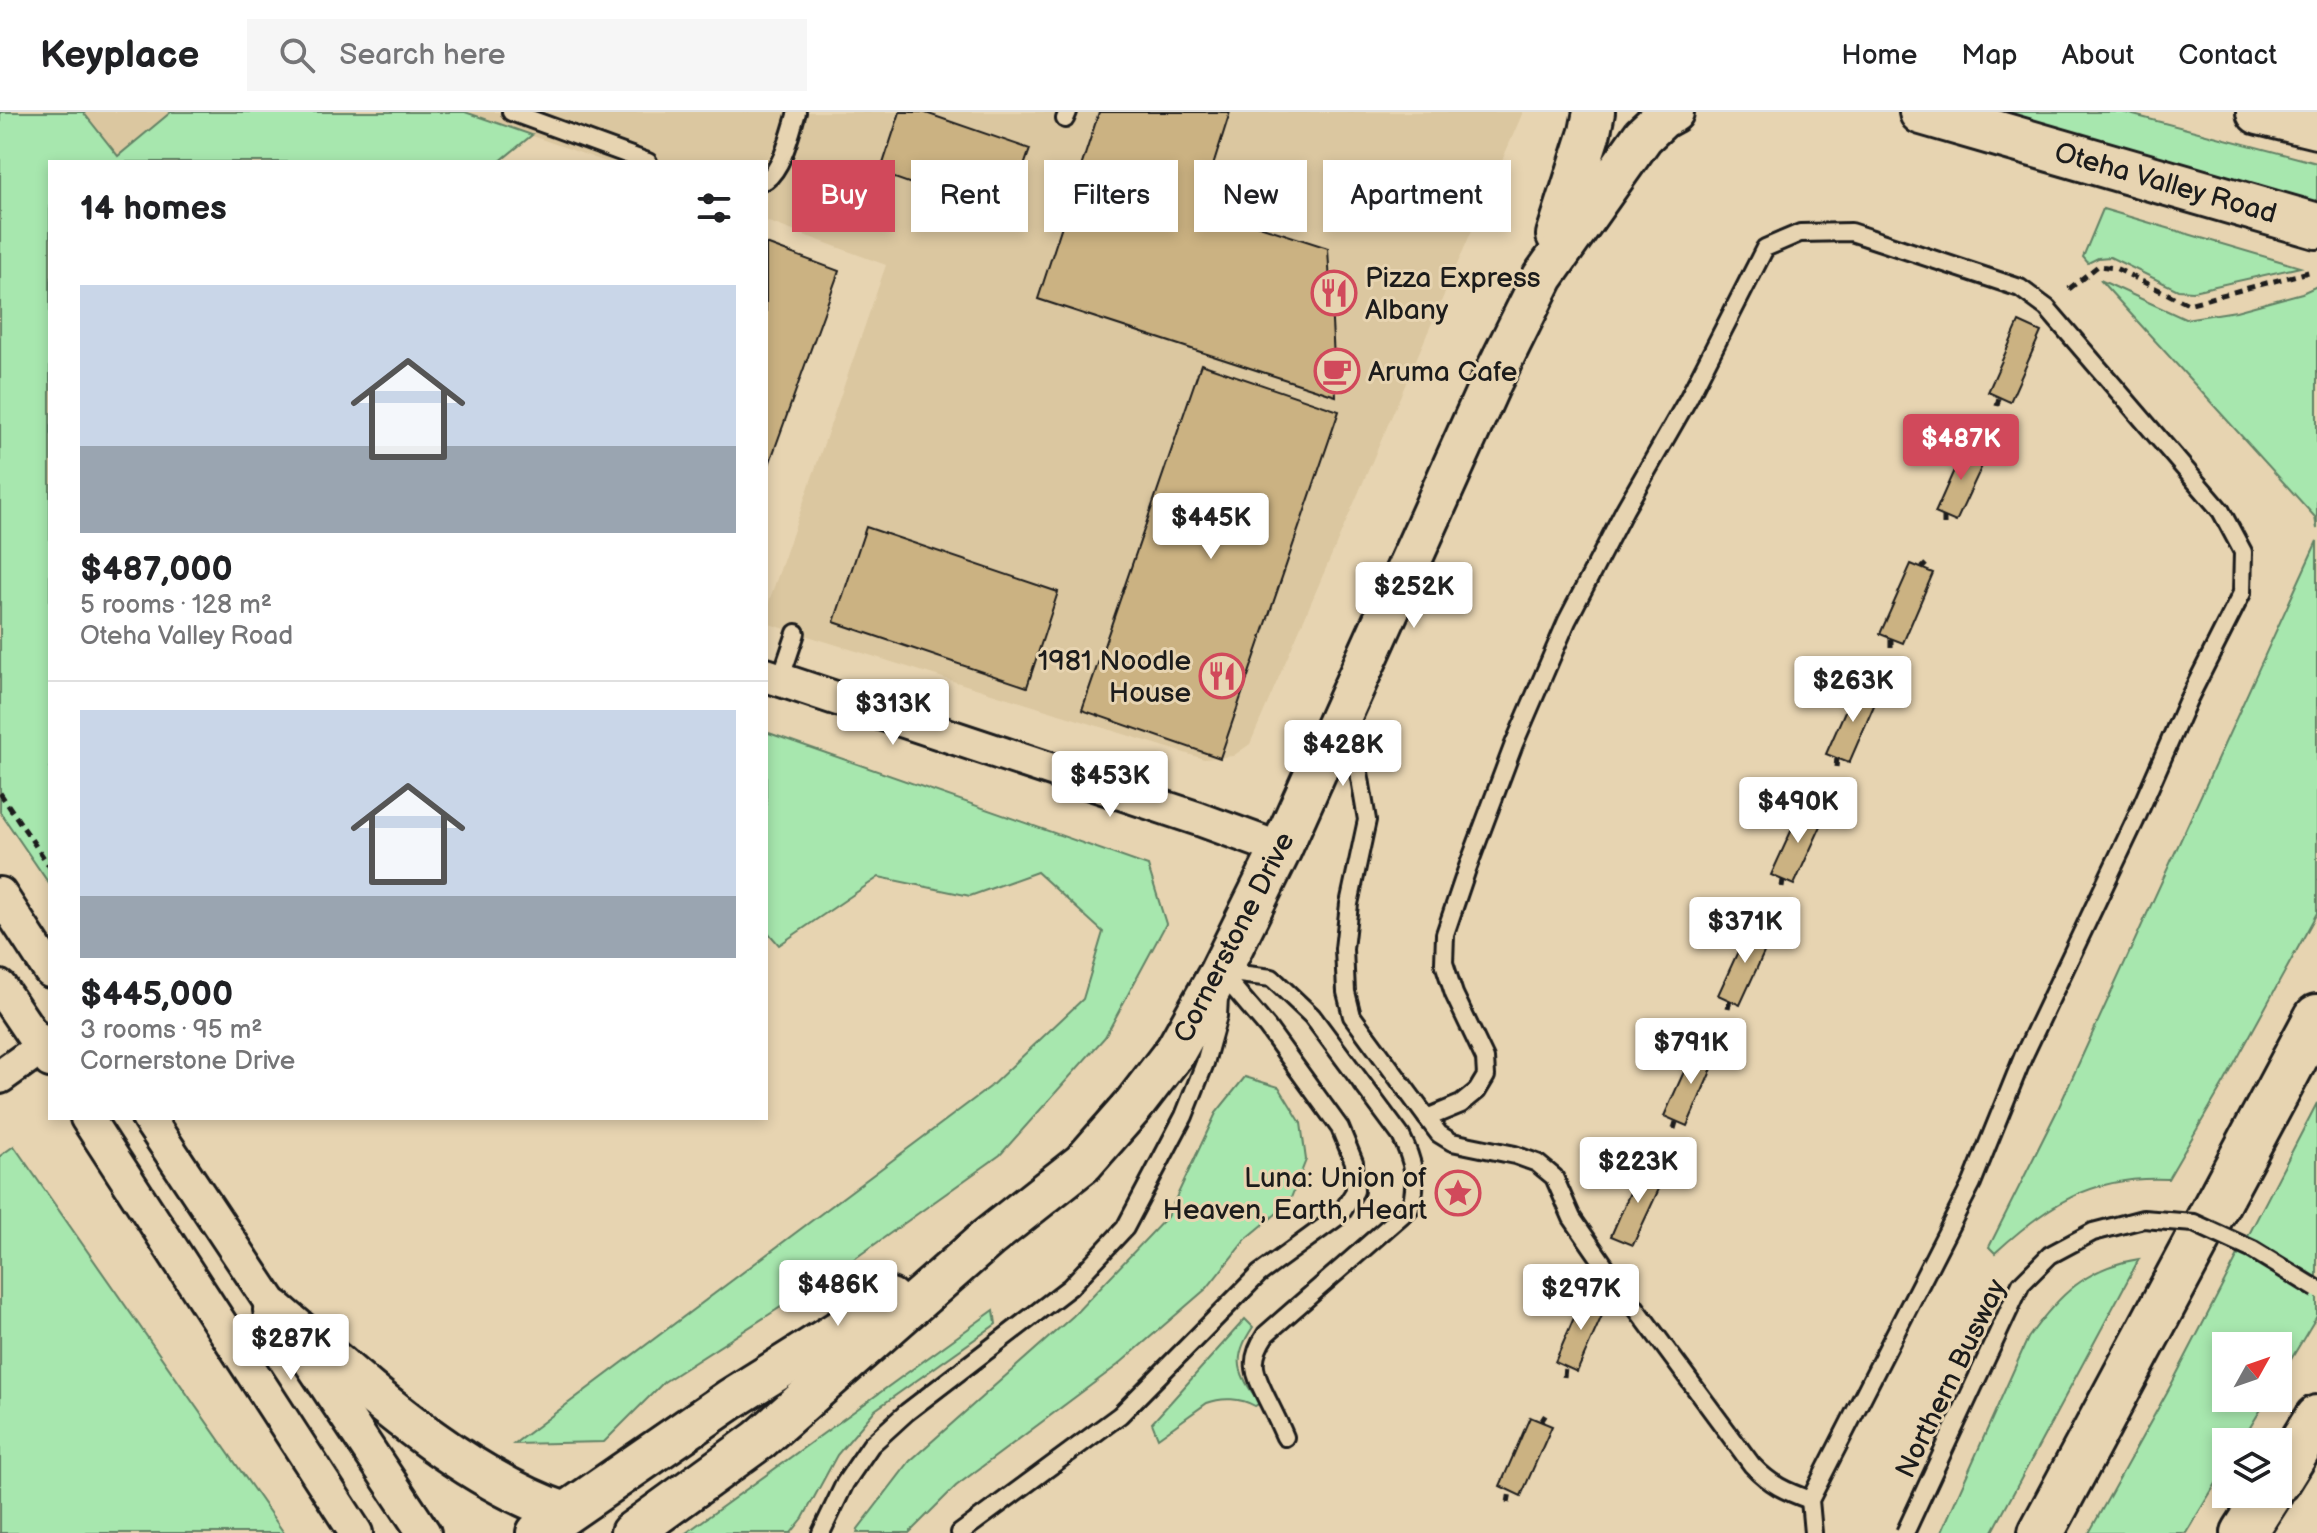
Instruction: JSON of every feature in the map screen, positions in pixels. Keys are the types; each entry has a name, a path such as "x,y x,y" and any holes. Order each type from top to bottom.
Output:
{"main road":[{"name":"Oteha Valley Road","path":"1922,112 2317,226"},
{"path":"2259,112 2317,126"},
{"path":"2041,1533 2317,1017"},
{"path":"2292,1458 2317,1418"},
{"path":"2244,1533 2260,1508"}],"street":[{"name":"Cornerstone Drive","path":"631,1533 759,1440 988,1238 1083,1163 1176,1050 1220,972 1281,849 1491,382 1543,277 1594,112"},
{"name":"Cornerstone Drive","path":"1543,277 1643,136 1673,112"},
{"path":"773,678 1281,849"},
{"path":"0,894 48,968"},
{"path":"0,987 47,1050 0,1077"},
{"path":"88,1120 356,1533"},
{"path":"149,1120 424,1533"},
{"name":"Cornerstone Drive","path":"551,1523 731,1399 988,1238"},
{"path":"274,1310 408,1424 511,1490 537,1503 551,1523"}],"lane":[{"path":"511,112 643,160"},
{"path":"768,178 787,146 797,112"},
{"path":"1427,1118 1461,1104 1477,1091 1486,1076 1485,1059 1454,994 1444,963 1445,934 1514,744 1567,621 1625,509 1688,399 1765,248 1800,233 1851,232 2020,288 2047,308 2221,511 2243,552 2242,593 2187,702 2135,821 2029,1044 1972,1183 1810,1500 1813,1533"},
{"path":"773,678 796,633"},
{"path":"1347,701 1367,820 1349,904 1344,949 1346,992 1352,1016 1439,1134 1452,1142 1515,1155 1537,1163 1554,1177 1572,1218 1752,1465 1779,1488 1810,1500"},
{"path":"960,1533 1120,1415 1259,1274 1340,1215 1355,1191 1354,1162 1340,1128 1267,1027 1220,972"},
{"path":"1220,972 1272,978 1312,1016 1401,1136 1409,1152 1415,1180 1410,1208 1266,1334 1259,1345 1255,1373 1285,1437"},
{"path":"821,1533 845,1483 871,1445 907,1412 1070,1287 1125,1228 1184,1116 1205,1063 1218,1016 1220,972"},
{"name":"Northern Busway","path":"1905,1533 2021,1284 2050,1255 2093,1232 2143,1219 2194,1223 2253,1250 2317,1289"}],"path":[{"path":"2069,289 2098,266 2115,268 2188,304 2317,269"},
{"path":"1997,406 1999,397"},
{"path":"1944,517 1944,525"},
{"path":"1891,639 1891,647"},
{"path":"1836,767 1837,758"},
{"path":"0,793 48,864"},
{"path":"1728,1008 1730,1000"},
{"path":"1564,1377 1565,1367"},
{"path":"1541,1422 1546,1414"},
{"path":"1508,1503 1510,1491"}],"shaded area":[{"path":"83,112 171,112 118,156"},
{"path":"465,112 1523,112 1502,160 1323,160 1323,232 1471,232 1250,744 1233,756 1204,759 768,624 768,604 886,265 796,232 895,232 895,160 792,160 792,231 768,222 768,160 600,160"}],"green space":[{"path":"0,112 83,112 118,156 171,112 465,112 532,135 501,160 48,160 48,882 0,812"},
{"path":"2000,112 2122,112 2317,163 2317,204"},
{"path":"2103,209 2300,267 2193,291 2178,290 2110,257 2088,263 2083,257"},
{"path":"2100,280 2185,319 2236,311 2317,286 2317,529 2315,517"},
{"path":"2317,541 2317,913 2168,1179 2117,1182 2073,1196 2034,1220 1995,1253 1989,1247 2058,1109"},
{"path":"768,733 1148,866 1166,924 1105,1037 1000,1155 843,1267 664,1382 604,1442 514,1444 990,1087 1083,999 1103,932 1037,872 970,896 879,877 779,945 768,932"},
{"path":"1245,1077 1279,1087 1301,1123 1306,1160 1289,1203 1246,1239 1207,1288 1118,1365 956,1486 909,1533 857,1533 910,1461 1073,1316 1167,1217 1216,1113"},
{"path":"2317,1103 2317,1316 2292,1358 2292,1332 2212,1332 2212,1412 2259,1412 2250,1428 2212,1428 2212,1490 2186,1533 2089,1533 2171,1385"},
{"path":"14,1146 284,1533 0,1533 0,1156"},
{"path":"2139,1259 1992,1533 1941,1533 2028,1338 2062,1297 2088,1276"},
{"path":"994,1310 996,1324 875,1410 837,1455 803,1518 791,1533 686,1533"},
{"path":"1245,1319 1253,1327 1242,1348 1240,1366 1242,1375 1260,1403 1255,1406 1225,1399 1207,1403 1158,1438 1152,1423"}],"building":[{"path":"900,112 923,112 1030,149 1026,160 911,160 911,184 895,178 895,160 884,160"},
{"path":"1099,112 1230,112 1215,160 1194,160 1194,232 1278,232 1328,248 1336,396 1038,299 1060,232 1178,232 1178,160 1083,160"},
{"path":"768,245 839,271 768,467"},
{"path":"2019,322 2041,332 2010,402 1988,392"},
{"path":"1201,364 1339,411 1220,758 1082,710"},
{"path":"1966,443 1988,453 1956,522 1935,513"},
{"path":"866,527 1058,592 1027,687 834,622"},
{"path":"1911,564 1933,573 1903,643 1880,634"},
{"path":"1857,684 1879,694 1849,763 1826,754"},
{"path":"1803,805 1826,815 1794,885 1771,875"},
{"path":"1750,925 1772,935 1740,1005 1718,995"},
{"path":"1696,1045 1718,1055 1687,1126 1664,1116"},
{"path":"1642,1165 1665,1176 1633,1245 1611,1236"},
{"path":"1460,1178 1470,1182 1474,1192 1470,1202 1460,1206 1450,1202 1446,1192 1450,1182"},
{"path":"1585,1292 1608,1302 1577,1372 1555,1362"},
{"path":"1530,1417 1552,1426 1521,1496 1500,1486"}],"place":[{"name":"Pizza Express Albany","path":"1334,293"},
{"name":"Aruma Cafe","path":"1337,371"},
{"name":"1981 Noodle House","path":"1222,676"},
{"name":"Luna: Union of Heaven, Earth, Heart","path":"1458,1193"}]}
